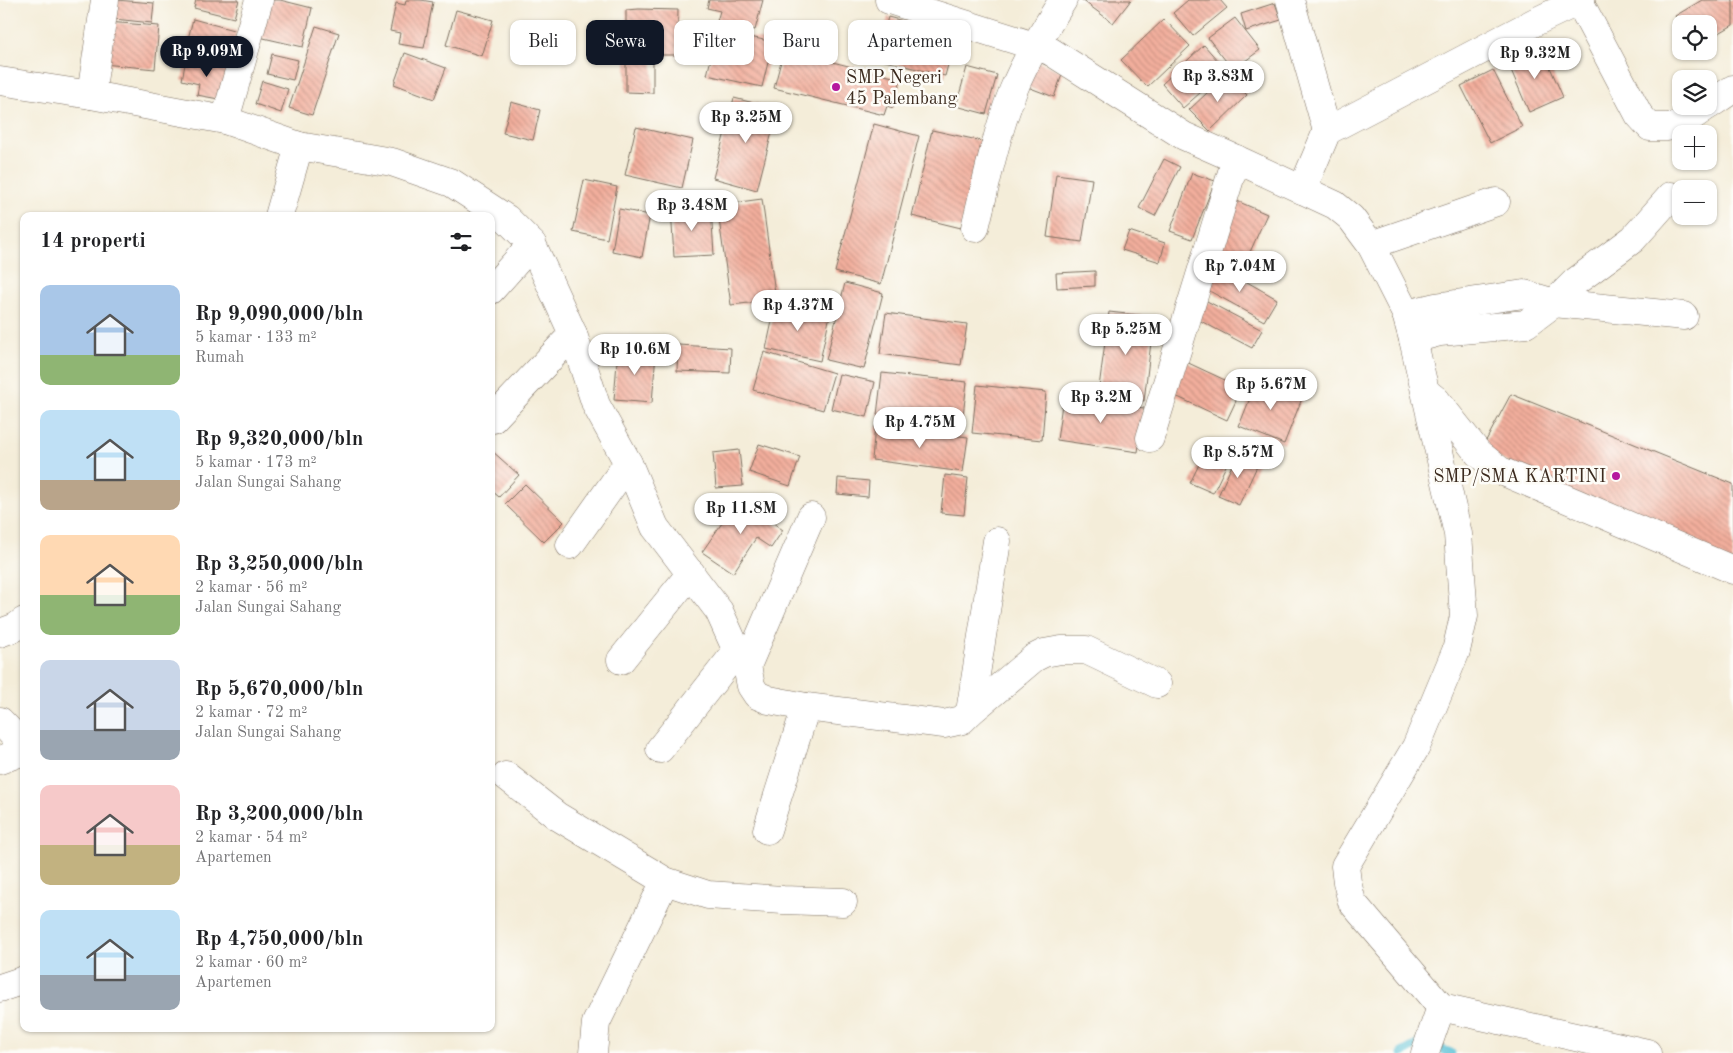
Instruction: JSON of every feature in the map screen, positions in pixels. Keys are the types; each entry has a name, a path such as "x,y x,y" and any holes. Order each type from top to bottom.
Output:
{"street":[{"path":"92,95 105,0"},
{"path":"224,120 259,0"},
{"path":"889,0 1050,51 1184,136 1236,158 1335,205 1350,218 1371,246 1410,326 1458,534 1464,616 1456,651 1416,748 1345,866 1352,902 1440,1011 1647,1053"},
{"path":"975,228 990,164 1013,91 1034,46 1064,0"},
{"path":"1290,0 1327,132"},
{"path":"1302,190 1327,132 1530,11 1580,1 1638,115 1650,127 1680,125 1695,115"},
{"path":"0,81 92,95 224,120 299,146 392,162 452,183 507,219 532,244 573,334 596,405 628,463 655,527 718,611 742,658 751,686 757,695 769,700 806,707 944,724 962,720 1034,658 1044,653 1060,650 1086,650 1157,684"},
{"path":"1717,100 1733,89"},
{"path":"280,212 299,146"},
{"path":"1150,438 1236,158"},
{"path":"1554,304 1575,282 1633,239 1671,196"},
{"path":"1371,246 1496,202"},
{"path":"495,286 532,244"},
{"path":"1410,326 1435,307 1524,294 1554,304 1684,316"},
{"path":"495,417 573,334"},
{"path":"1425,391 1436,400 1478,453 1499,470 1733,570"},
{"path":"570,544 628,463"},
{"path":"660,749 742,658 811,516"},
{"path":"970,712 997,541"},
{"path":"621,660 691,573"},
{"path":"0,633 20,624"},
{"path":"767,830 806,707"},
{"path":"0,722 20,742"},
{"path":"0,760 20,752"},
{"path":"506,776 557,816 665,881 708,895 843,902"},
{"path":"592,1053 596,1023 665,881"},
{"path":"0,988 20,981"},
{"path":"1425,1053 1440,1011"}],"building":[{"path":"116,0 154,3 152,23 114,19"},
{"path":"196,0 239,0 234,18 194,8"},
{"path":"268,0 280,0 312,8 303,47 259,37"},
{"path":"406,0 433,2 424,48 398,44 400,33 390,31 396,3 405,5"},
{"path":"709,0 763,0 755,30 754,20 717,20 720,11 707,8"},
{"path":"1082,0 1131,0 1113,23"},
{"path":"1188,0 1220,0 1227,8 1193,36 1173,13"},
{"path":"1702,0 1733,0 1733,25 1717,34 1717,15 1677,15"},
{"path":"1275,3 1281,20 1246,31 1241,14"},
{"path":"456,10 493,20 482,56 446,45"},
{"path":"626,10 678,10 678,20 674,20 674,55 664,55 664,20 626,20"},
{"path":"888,17 899,20 887,20"},
{"path":"1235,18 1260,50 1233,70 1208,38"},
{"path":"193,19 237,31 229,59 186,47"},
{"path":"1164,19 1190,46 1147,87 1121,60"},
{"path":"107,22 159,26 155,69 103,64"},
{"path":"316,26 339,33 312,115 289,108"},
{"path":"754,38 764,40 764,65 767,65 762,87 707,75 709,65 754,65"},
{"path":"1204,45 1226,70 1183,108 1162,84"},
{"path":"1542,49 1563,97 1529,112 1508,63"},
{"path":"405,53 446,68 434,99 394,84"},
{"path":"272,54 298,60 293,80 267,74"},
{"path":"186,59 229,67 224,100 197,95 199,84 182,80"},
{"path":"1034,60 1063,72 1054,97 1025,86"},
{"path":"838,63 901,79 893,108 887,106 884,115 774,88 780,65 838,65"},
{"path":"626,65 653,65 653,93 626,92"},
{"path":"901,65 948,65 945,76"},
{"path":"967,67 997,75 986,114 956,106"},
{"path":"1493,70 1522,127 1490,143 1461,86"},
{"path":"1227,74 1247,95 1210,131 1189,110"},
{"path":"262,81 288,89 281,113 255,104"},
{"path":"734,98 778,109 757,190 713,178"},
{"path":"511,102 540,110 533,140 503,133"},
{"path":"874,124 919,136 881,284 835,272"},
{"path":"636,127 693,140 682,188 625,175"},
{"path":"932,130 982,141 961,228 912,216"},
{"path":"1164,159 1180,167 1155,216 1139,208"},
{"path":"1192,173 1215,181 1192,239 1170,231"},
{"path":"1056,174 1092,179 1082,242 1047,237"},
{"path":"584,180 617,187 607,239 573,232"},
{"path":"762,199 776,300 731,305 717,205"},
{"path":"1237,201 1267,214 1242,270 1212,257"},
{"path":"711,207 714,255 674,257 671,209"},
{"path":"619,209 650,215 642,257 612,251"},
{"path":"1129,231 1165,243 1160,262 1122,250"},
{"path":"1217,265 1277,299 1264,321 1204,288"},
{"path":"1095,271 1095,286 1057,288 1056,273"},
{"path":"845,283 883,293 864,369 826,360"},
{"path":"1205,300 1262,330 1252,348 1195,318"},
{"path":"776,303 830,315 820,361 766,349"},
{"path":"1109,312 1154,317 1144,401 1098,395"},
{"path":"886,313 967,324 961,365 880,354"},
{"path":"678,345 731,348 730,373 677,371"},
{"path":"618,349 656,352 652,403 614,400"},
{"path":"764,352 834,373 823,410 753,390"},
{"path":"1182,360 1242,388 1227,420 1167,392"},
{"path":"882,373 967,382 962,424 877,415"},
{"path":"839,374 875,382 867,417 831,409"},
{"path":"1258,378 1303,396 1284,444 1239,426"},
{"path":"977,385 1046,392 1042,440 972,433"},
{"name":"SMP/SMA KARTINI","path":"1511,394 1733,484 1733,566 1481,450"},
{"path":"1063,397 1144,408 1138,452 1057,440"},
{"path":"875,426 968,437 963,472 872,460"},
{"path":"1211,440 1233,451 1213,493 1190,483"},
{"path":"759,444 800,457 790,486 749,472"},
{"path":"739,450 743,486 716,488 713,453"},
{"path":"1238,452 1259,462 1239,505 1218,496"},
{"path":"495,454 519,475 499,497 495,494"},
{"path":"945,475 968,478 964,515 941,513"},
{"path":"838,478 869,481 868,497 837,494"},
{"path":"525,484 564,522 544,542 505,504"},
{"path":"740,497 771,518 769,520 783,530 771,548 756,538 733,573 702,552"}],"waterway":[{"path":"1402,1053 1422,1042 1451,1053"}],"place":[{"name":"SMP Negeri 45 Palembang","path":"836,87"},
{"name":"SMP/SMA KARTINI","path":"1616,476"}]}
